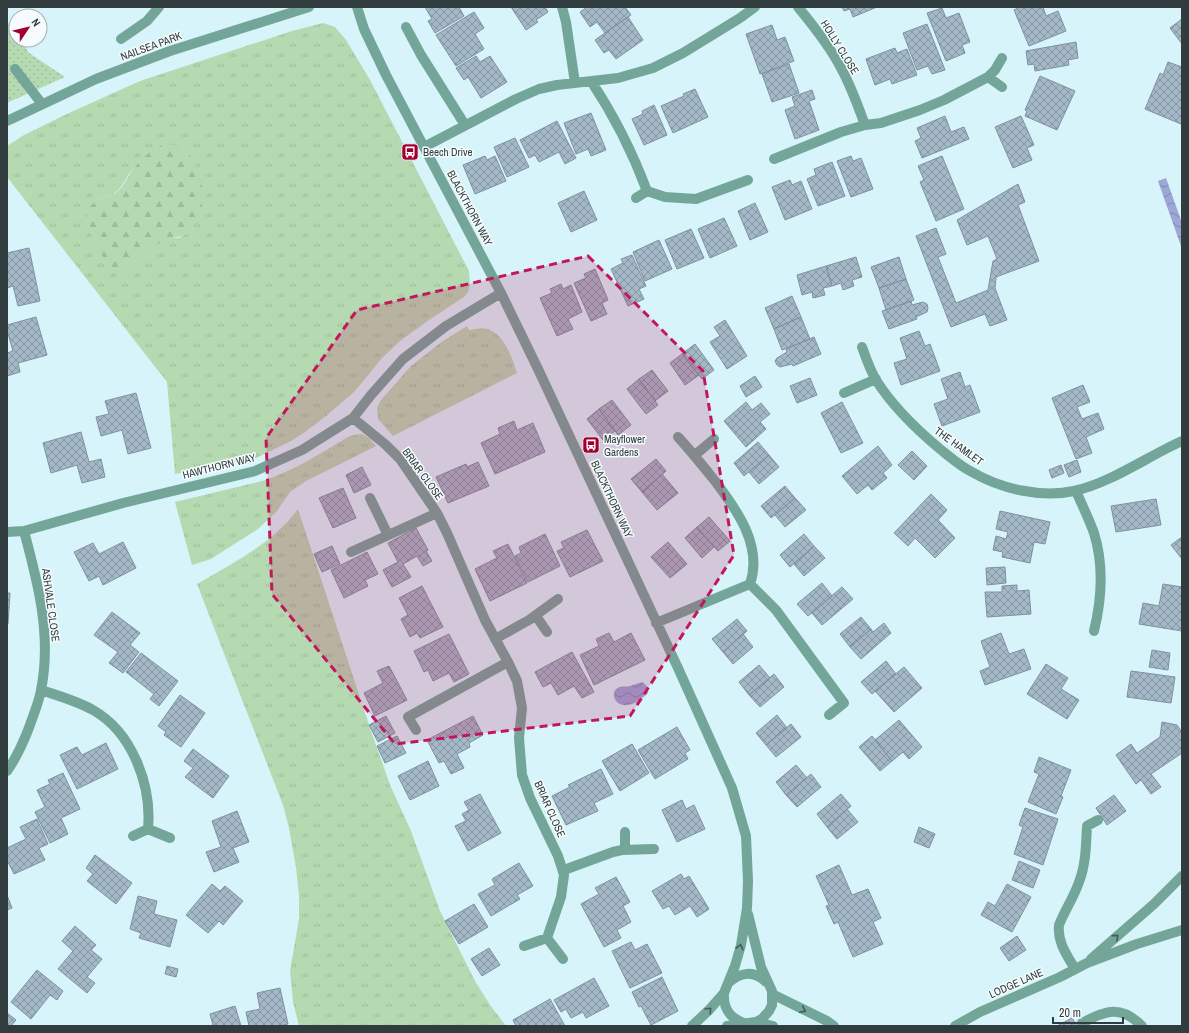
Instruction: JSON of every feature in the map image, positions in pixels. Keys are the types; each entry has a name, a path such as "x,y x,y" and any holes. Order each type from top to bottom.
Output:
{"street":[{"name":"NAILSEA PARK","path":"121,39 147,22 159,7"},
{"name":"NAILSEA PARK","path":"7,121 96,79 170,51 309,7"},
{"name":"BLACKTHORN WAY","path":"356,7 364,29 386,74 501,293 732,788 746,836 748,881 747,908"},
{"path":"562,7 566,22 575,83"},
{"path":"424,147 526,94 548,86 626,76 667,62 755,7"},
{"name":"HOLLY CLOSE","path":"798,7 841,67 857,102 865,125"},
{"path":"406,27 421,55 465,126"},
{"path":"774,159 842,132 865,125 881,123 926,108 988,77 995,70 1002,58"},
{"path":"15,69 42,104"},
{"path":"988,77 1002,87"},
{"path":"591,81 607,104 622,130 647,191 664,197 696,199 748,180"},
{"path":"636,198 647,191"},
{"name":"HAWTHORN WAY","path":"7,532 24,531 130,501 255,471 302,450 353,418 403,359 446,326 501,293"},
{"name":"THE HAMLET","path":"862,347 876,379 898,409 914,426 951,458 970,472 1000,485 1026,491 1063,493 1076,491 1111,477 1182,442"},
{"path":"844,393 876,379"},
{"name":"BRIAR CLOSE","path":"353,418 400,459 437,513 484,620 517,681 522,703 522,718 519,738 522,776 530,798 564,870 562,892 547,938"},
{"path":"678,436 695,455 734,506 745,528 754,562 750,584"},
{"path":"695,455 714,439"},
{"path":"1076,491 1092,529 1100,560 1101,585 1094,630"},
{"path":"370,498 388,535"},
{"name":"BRIAR CLOSE","path":"351,552 437,513"},
{"name":"ASHVALE CLOSE","path":"7,771 25,738 38,705 45,653 43,619 36,576 24,531"},
{"path":"656,623 750,584"},
{"path":"750,584 776,610 844,703 829,715"},
{"path":"494,639 536,616 558,599"},
{"path":"536,616 547,632"},
{"path":"416,730 408,717 508,662"},
{"path":"41,690 72,700 94,711 112,725 120,734 133,754 141,774 149,809 148,829"},
{"path":"1075,969 1060,942 1059,930 1062,919 1076,892 1082,876 1085,861 1087,826 1098,820"},
{"path":"133,836 148,829 170,838"},
{"path":"625,832 625,850"},
{"path":"564,870 613,852 654,849"},
{"name":"LODGE LANE","path":"1087,963 1154,904 1182,876"},
{"path":"747,908 761,967 772,994 772,1005 769,1011 762,1019 756,1022"},
{"path":"744,1023 732,1017 726,1009 724,1002 726,989 741,945 747,908"},
{"name":"LODGE LANE","path":"955,1026 980,1012 1087,963 1137,944 1182,930"},
{"path":"524,946 547,938 563,959"},
{"path":"692,1026 710,1010 733,978 739,975 756,974 768,983"},
{"path":"772,994 827,1021 834,1026"},
{"path":"1082,1023 1096,1015 1108,1011 1129,1014 1142,1026"},
{"path":"727,1026 756,1022 773,1026"}],"highlighted area":[{"path":"588,256 703,371 734,555 630,716 395,744 272,594 266,438 357,310"}],"green space":[{"path":"7,21 8,48 26,48 29,53 65,77 7,103"},
{"path":"323,23 335,27 346,40 370,80 469,271 470,285 468,292 464,297 400,341 382,358 355,391 326,416 291,441 256,458 175,474 167,382 7,177 7,146 24,135 69,113 140,81 292,31","holes":["158,147 201,211 192,226 183,236 162,241 136,258 100,251 89,225 100,199 117,191 132,170 147,155"]},
{"path":"166,144 176,145 185,151 196,165 202,193 201,211 198,219 193,227 184,235 166,240 151,247 125,269 116,269 109,265 103,257 93,238 88,219 90,207 97,201 119,190 134,168 146,155 156,148"},
{"path":"467,326 469,330 486,328 499,336 507,348 517,373 393,436 378,419 377,408 381,400 411,366 440,343"},
{"path":"362,434 369,438 376,446 306,481 290,492 277,511 258,529 211,559 192,565 175,502 274,477 306,462 348,437"},
{"path":"298,509 390,785 411,831 440,911 475,981 490,1005 506,1026 299,1026 293,1002 290,971 299,919 299,896 296,867 289,828 283,805 197,584 259,547 275,534"}],"water":[{"path":"1166,178 1182,223 1182,249 1158,181"},
{"path":"642,682 647,687 648,693 638,701 629,705 622,705 615,698 614,694 620,687"}],"building":[{"path":"425,7 459,7 464,16 435,33 428,21 432,19"},
{"path":"511,7 545,7 548,12 536,20 538,22 526,30"},
{"path":"587,7 625,7 631,15 605,33 597,22 590,27 580,12"},
{"path":"842,7 877,7 853,17 850,9 844,11"},
{"path":"1020,7 1043,7 1046,16 1058,11 1066,31 1029,46 1014,10"},
{"path":"942,8 946,18 959,13 970,42 962,45 965,53 946,61 927,13"},
{"path":"474,12 484,28 475,34 484,49 456,66 436,35"},
{"path":"628,17 643,40 616,59 609,50 604,53 595,40"},
{"path":"1182,19 1182,44 1170,28"},
{"path":"927,24 945,70 932,74 928,66 917,70 903,33"},
{"path":"772,25 777,40 785,37 794,61 760,74 746,34"},
{"path":"1076,42 1078,58 1068,60 1069,65 1035,71 1034,64 1028,65 1026,51"},
{"path":"895,48 897,53 907,49 917,75 892,84 890,79 875,85 866,59"},
{"path":"476,56 480,62 490,56 507,82 481,98 468,77 464,80 456,68"},
{"path":"1168,62 1182,67 1181,124 1145,109 1160,73 1163,75"},
{"path":"789,64 799,93 772,102 762,74"},
{"path":"1040,76 1075,91 1057,130 1025,116 1027,111 1025,110"},
{"path":"695,89 708,117 673,133 661,106 684,96 683,94"},
{"path":"812,90 815,99 809,101 819,130 795,139 785,110 795,106 792,97"},
{"path":"654,105 667,135 644,145 632,119 643,114 642,111"},
{"path":"591,113 606,150 591,156 588,149 576,154 564,123"},
{"path":"945,116 951,132 964,127 969,139 922,158 915,141 921,138 917,128"},
{"path":"1021,116 1034,145 1027,148 1032,160 1013,168 995,127"},
{"path":"557,121 576,158 565,164 559,152 539,162 535,155 529,158 520,140"},
{"path":"515,138 529,167 507,177 494,147"},
{"path":"485,156 487,160 495,156 506,181 475,194 463,165"},
{"path":"851,156 853,161 861,158 873,189 851,197 837,161"},
{"path":"942,156 964,209 936,221 920,182 924,180 918,166"},
{"path":"832,162 845,196 818,206 807,179 816,175 814,169"},
{"path":"790,180 792,185 801,181 812,209 785,220 772,187"},
{"path":"1018,184 1025,202 1018,205 1039,261 996,277 995,288 1007,320 990,326 985,314 951,327 916,236 936,228 946,254 938,257 956,303 988,290 993,261 997,259 988,236 967,245 957,220"},
{"path":"584,191 597,220 571,232 558,203"},
{"path":"755,203 768,232 750,240 738,211"},
{"path":"724,218 737,246 710,258 698,229"},
{"path":"691,229 704,258 677,269 665,240"},
{"path":"659,240 672,269 645,281 633,252"},
{"path":"29,248 40,301 18,306 13,286 7,288 7,253"},
{"path":"632,255 646,286 639,289 644,299 628,306 611,269 623,263 621,259"},
{"path":"856,257 862,277 852,280 854,286 843,290 841,283 832,286 826,266"},
{"path":"899,257 906,279 879,288 871,267"},
{"path":"826,266 832,286 823,288 825,295 813,298 812,292 802,295 797,275"},
{"path":"595,269 608,300 602,303 607,314 591,321 574,283 586,278 584,274"},
{"path":"906,279 914,300 886,310 879,288"},
{"path":"561,284 563,289 571,285 582,312 568,319 573,329 557,336 540,298 552,293 550,289"},
{"path":"792,296 801,317 774,329 765,308"},
{"path":"911,301 912,305 923,302 927,304 927,312 916,317 917,319 889,329 882,311"},
{"path":"36,317 47,355 18,363 20,372 7,376 7,353 13,351 7,325"},
{"path":"801,317 810,339 782,350 774,329"},
{"path":"725,320 747,356 727,369 710,342 720,336 714,327"},
{"path":"919,331 925,346 930,344 940,371 901,385 894,363 907,359 900,338"},
{"path":"814,337 821,354 793,366 792,364 780,367 777,365 775,361 787,352 786,349"},
{"path":"695,344 714,370 702,379 682,354"},
{"path":"682,354 699,375 685,385 670,363"},
{"path":"652,370 668,391 655,401 639,379"},
{"path":"960,372 965,387 970,385 980,412 942,426 934,404 948,399 941,379"},
{"path":"755,376 762,387 746,397 740,386"},
{"path":"810,378 817,395 797,403 790,386"},
{"path":"639,379 658,405 646,414 627,389"},
{"path":"1083,385 1090,402 1077,407 1082,419 1098,413 1104,429 1086,437 1092,453 1076,459 1052,398"},
{"path":"136,393 151,448 128,454 122,430 101,436 96,417 109,414 105,401"},
{"path":"612,400 631,425 618,435 599,409"},
{"path":"746,402 752,410 761,403 770,414 760,422 766,429 746,447 724,421"},
{"path":"842,402 863,443 841,453 821,413"},
{"path":"599,409 615,431 603,440 587,419"},
{"path":"514,421 517,430 533,423 545,452 495,474 481,443 500,434 498,428"},
{"path":"81,432 89,462 101,459 105,477 82,483 77,465 51,473 43,443"},
{"path":"758,442 769,455 744,476 734,463"},
{"path":"878,446 892,465 883,473 887,478 872,490 868,485 857,494 842,476"},
{"path":"912,451 927,466 914,480 898,465"},
{"path":"769,455 779,467 759,484 749,472"},
{"path":"656,459 666,471 642,492 631,479"},
{"path":"1077,460 1081,472 1069,477 1064,465"},
{"path":"478,462 489,486 448,503 436,477 466,464 467,467"},
{"path":"1061,465 1064,473 1052,478 1049,470"},
{"path":"362,467 371,485 354,493 346,475"},
{"path":"662,474 678,493 657,510 642,492"},
{"path":"785,486 795,498 771,518 761,506"},
{"path":"343,488 356,518 333,528 319,498"},
{"path":"931,494 947,510 938,520 955,538 935,558 915,538 908,546 894,533"},
{"path":"795,498 806,510 785,527 775,515"},
{"path":"1156,499 1161,525 1116,532 1111,506"},
{"path":"1000,511 1050,522 1045,544 1034,542 1030,563 1002,557 1003,552 993,550 996,536 1006,539 1008,532 996,529"},
{"path":"709,517 730,541 718,551 697,527"},
{"path":"697,527 714,547 702,558 685,538"},
{"path":"416,528 432,561 423,566 417,556 403,564 411,577 392,587 383,570 398,562 388,543"},
{"path":"587,530 603,561 570,577 557,551 564,548 561,542"},
{"path":"545,534 560,566 528,582 515,556 521,553 519,547"},
{"path":"804,534 814,546 790,567 780,555"},
{"path":"1182,537 1182,559 1171,545"},
{"path":"123,542 136,568 103,585 99,576 89,581 74,552 93,543 99,554"},
{"path":"668,542 687,564 670,578 651,557"},
{"path":"508,544 527,583 490,601 475,569 497,558 493,551"},
{"path":"332,546 340,564 322,572 314,554"},
{"path":"814,546 825,558 804,576 794,564"},
{"path":"367,552 378,574 365,580 368,586 344,598 331,570"},
{"path":"1005,567 1006,583 987,585 986,568"},
{"path":"822,583 832,596 808,616 797,604"},
{"path":"1163,584 1182,587 1182,631 1139,624 1143,603 1159,606"},
{"path":"1017,585 1017,591 1029,590 1031,614 987,617 985,592 1002,592 1002,586"},
{"path":"422,586 443,627 420,638 417,633 410,637 401,619 408,615 399,598"},
{"path":"842,587 853,599 822,625 812,613"},
{"path":"7,593 10,593 8,624 7,624"},
{"path":"112,612 140,633 130,645 139,652 123,673 109,663 118,652 94,635"},
{"path":"861,617 871,629 850,647 840,634"},
{"path":"737,619 747,631 723,652 712,639"},
{"path":"884,623 891,633 861,659 850,647 871,629 873,632"},
{"path":"609,633 614,642 631,633 645,660 594,685 580,655 599,646 596,639"},
{"path":"1001,633 1009,654 1024,649 1031,669 985,685 980,671 990,667 981,641"},
{"path":"449,634 469,674 454,682 449,673 433,681 428,670 424,672 414,651"},
{"path":"743,634 753,647 733,664 723,652"},
{"path":"1152,650 1170,653 1168,670 1149,667"},
{"path":"572,652 594,692 582,698 574,686 558,695 551,683 543,687 535,672"},
{"path":"141,653 178,681 159,706 150,699 154,694 126,672"},
{"path":"886,661 896,674 872,694 861,682"},
{"path":"1046,664 1068,678 1061,689 1079,700 1067,719 1027,694"},
{"path":"759,665 770,678 749,695 739,682"},
{"path":"389,666 407,700 375,716 364,693 383,683 377,671"},
{"path":"904,667 922,688 894,712 875,691"},
{"path":"1131,671 1175,677 1171,703 1127,697"},
{"path":"774,674 784,687 760,707 749,695"},
{"path":"180,695 205,713 181,747 164,735 166,732 158,726"},
{"path":"777,715 787,728 766,745 756,733"},
{"path":"386,716 395,733 378,742 369,725"},
{"path":"473,716 483,735 469,743 470,747 457,754 464,768 451,774 444,761 439,763 427,740"},
{"path":"899,720 922,747 909,759 903,752 892,761 875,740"},
{"path":"1162,722 1177,725 1182,732 1182,753 1151,774 1161,787 1151,794 1141,780 1136,784 1116,755 1131,744 1137,753 1160,737"},
{"path":"791,724 801,737 776,757 766,745"},
{"path":"677,727 690,750 685,753 688,759 655,779 638,750"},
{"path":"397,736 406,753 385,763 377,746"},
{"path":"872,736 892,761 880,771 859,747"},
{"path":"106,743 118,769 77,789 60,755 77,747 82,755"},
{"path":"632,744 649,773 620,791 602,761"},
{"path":"193,749 229,776 213,798 185,777 193,768 184,761"},
{"path":"1039,757 1071,770 1056,814 1028,802 1039,774 1034,772"},
{"path":"428,761 439,786 410,800 398,776"},
{"path":"796,765 807,778 786,795 776,782"},
{"path":"601,769 613,794 594,803 598,811 566,825 552,796 570,787 568,785"},
{"path":"63,773 80,809 61,818 68,834 50,843 35,812 45,807 37,790 50,784 48,780"},
{"path":"811,774 821,787 797,807 786,795"},
{"path":"480,794 501,833 468,851 455,826 466,821 462,814 469,810 464,802"},
{"path":"841,794 851,806 827,827 817,814"},
{"path":"1114,795 1126,811 1107,825 1096,808"},
{"path":"682,800 686,809 694,805 705,829 677,842 662,810"},
{"path":"1025,808 1058,819 1043,865 1014,854 1023,827 1019,825"},
{"path":"847,809 858,822 837,839 827,827"},
{"path":"237,811 249,842 233,848 239,862 214,872 206,852 221,847 212,821"},
{"path":"37,819 48,844 39,848 45,860 14,874 7,860 7,848 26,839 20,827"},
{"path":"919,827 935,834 929,848 914,842"},
{"path":"95,855 132,883 116,904 87,881 93,874 86,868"},
{"path":"1019,861 1040,870 1033,888 1012,880"},
{"path":"519,863 533,886 517,895 520,899 491,916 478,894 495,885 492,879"},
{"path":"839,865 852,895 868,889 881,918 873,922 883,944 853,957 838,922 834,924 826,906 829,905 816,876"},
{"path":"681,874 684,879 689,876 709,909 697,917 690,906 675,915 669,906 663,909 652,891"},
{"path":"616,877 630,902 623,906 631,922 617,930 621,938 604,947 581,904 599,894 595,888"},
{"path":"212,884 220,891 225,886 243,901 223,925 219,921 208,933 186,915"},
{"path":"1007,884 1031,897 1012,932 981,915 988,902 995,906"},
{"path":"7,895 12,908 7,910"},
{"path":"138,896 157,901 154,914 177,920 170,947 139,938 141,933 130,929"},
{"path":"474,904 488,927 459,944 445,921"},
{"path":"75,926 96,945 91,950 102,959 87,977 95,983 87,993 58,969 73,951 62,941"},
{"path":"1017,936 1026,950 1009,961 1000,948"},
{"path":"631,942 635,950 647,944 662,973 630,988 612,951"},
{"path":"489,948 500,965 482,976 471,959"},
{"path":"167,966 178,969 176,977 165,974"},
{"path":"37,970 63,991 57,1000 50,995 31,1019 11,1002"},
{"path":"662,977 678,1011 651,1025 641,1006 639,1007 632,992"},
{"path":"594,978 609,1006 586,1018 583,1012 571,1018 566,1009 561,1012 554,1000"},
{"path":"280,988 288,1024 278,1026 249,1026 246,1012 260,1009 257,993"},
{"path":"550,999 565,1026 516,1026 513,1020"},
{"path":"235,1006 241,1026 208,1026 213,1025 210,1014"},
{"path":"7,1013 16,1020 11,1026 7,1026"},
{"path":"1072,1018 1077,1026 1057,1026"}],"place":[{"name":"Beech Drive","path":"410,152"},
{"name":"Mayflower Gardens","path":"591,445"}]}
